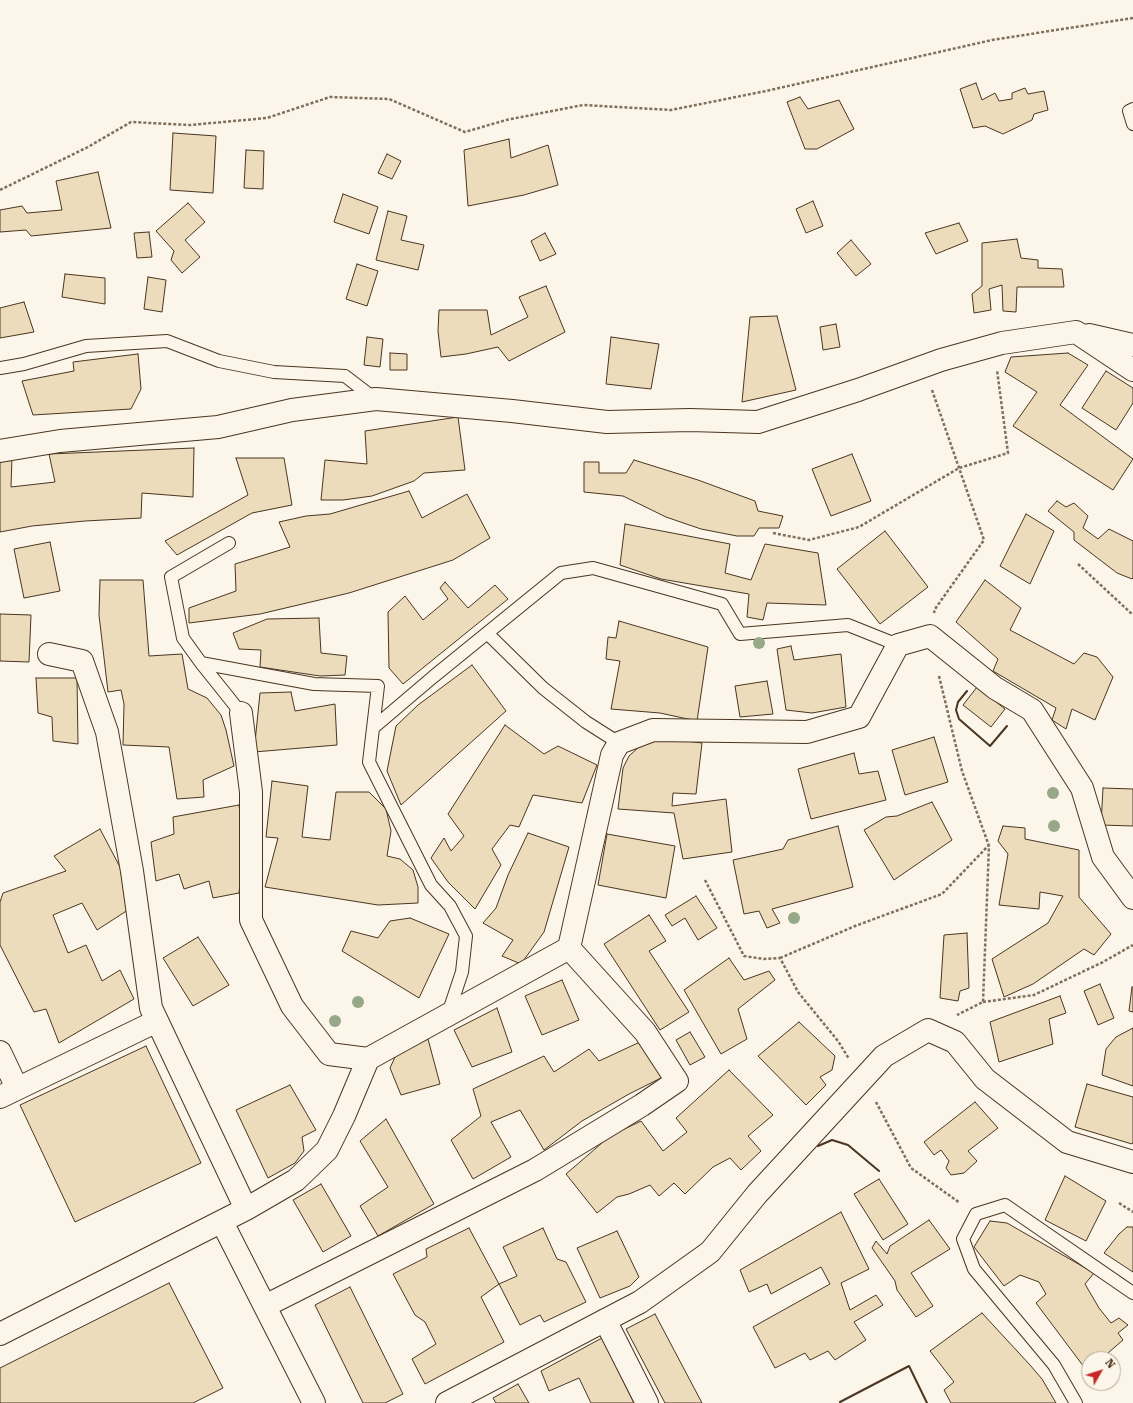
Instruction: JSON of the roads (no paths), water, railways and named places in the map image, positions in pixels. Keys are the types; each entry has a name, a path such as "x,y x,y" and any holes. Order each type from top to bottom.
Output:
{"street":[{"path":"0,451 60,441 218,427 292,410 376,399 512,411 606,422 690,420 758,422 924,366 994,346 1076,332 1133,345"},
{"path":"1076,332 1133,370"},
{"path":"241,713 251,792 251,920 292,1006 329,1054 368,1059 569,948 612,755 619,743 653,730 807,732 859,717 898,645 930,636 995,688 1032,710 1082,788 1103,858 1133,898"},
{"path":"50,654 82,661 108,732 132,871 151,1008 246,1209"},
{"path":"265,1306 535,1170 642,1105 677,1081 645,1032 569,948"},
{"path":"0,1052 8,1092 157,1021"},
{"path":"447,1403 640,1302 710,1252 756,1194 884,1056 928,1030 955,1042 985,1079 1067,1142 1133,1162"},
{"path":"0,1334 222,1222 296,1180 327,1150 344,1116 368,1059"},
{"path":"222,1222 314,1403"},
{"path":"604,1320 647,1403"}],"lane":[{"path":"1133,109 1129,112 1133,124"},
{"path":"0,368 24,364 86,346 168,341 220,361 274,372 345,376 376,399"},
{"path":"229,543 171,577 183,638 241,713"},
{"path":"373,728 561,573 593,568 722,604 740,634 848,625 898,645"},
{"path":"488,633 543,688 586,722 619,743"},
{"path":"201,663 314,684 378,686 369,762 432,885 450,906 466,936 462,972 448,1014"},
{"path":"1076,1403 1054,1365 974,1269 963,1239 976,1214 1005,1205 1133,1293"}]}
